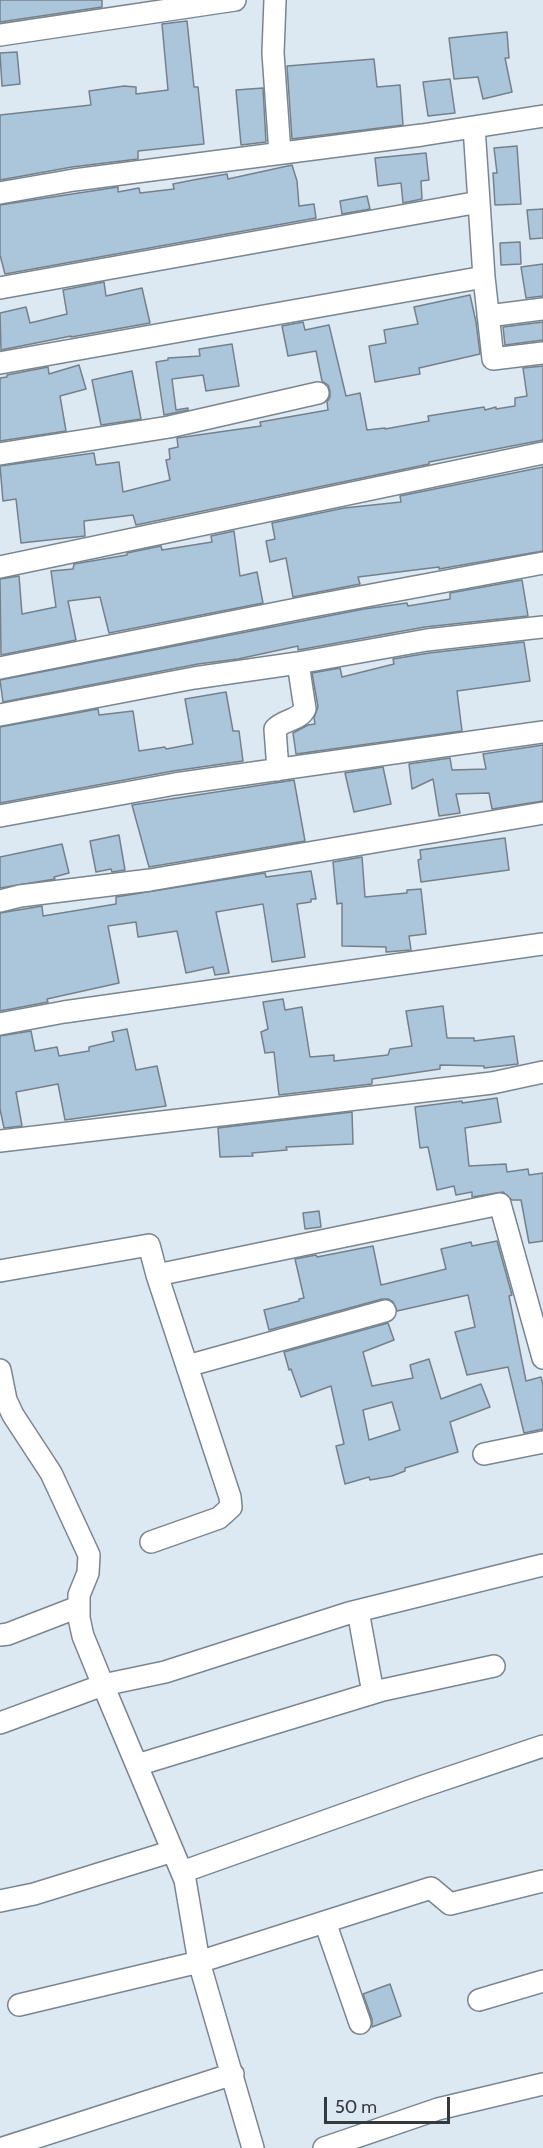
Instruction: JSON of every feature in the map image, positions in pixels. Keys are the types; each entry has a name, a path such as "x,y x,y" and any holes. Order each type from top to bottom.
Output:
{"street":[{"path":"0,35 235,0"},
{"path":"275,0 273,53 280,153"},
{"path":"0,193 74,180 543,116"},
{"path":"474,127 484,277 493,359 543,353"},
{"path":"0,288 479,202"},
{"path":"0,363 484,277"},
{"path":"488,316 543,309"},
{"path":"0,454 169,427 318,393"},
{"path":"0,567 543,453"},
{"path":"0,668 543,563"},
{"path":"0,715 194,678 298,663 427,640 543,627"},
{"path":"278,770 275,729 281,723 299,717 305,709 298,663"},
{"path":"0,816 175,784 543,732"},
{"path":"0,901 20,896 150,880 543,813"},
{"path":"0,1024 88,1009 543,944"},
{"path":"0,1141 492,1083 543,1072"},
{"path":"157,1275 500,1204 542,1352"},
{"path":"0,1271 150,1245 157,1275 230,1497 231,1507 219,1518 151,1542"},
{"path":"187,1366 385,1311"},
{"path":"0,1370 6,1400 13,1415 51,1473 88,1555 88,1573 79,1595 78,1607 83,1636 185,1880 199,1962 253,2148"},
{"path":"484,1454 543,1442"},
{"path":"0,1723 103,1685 165,1672 358,1611 543,1565"},
{"path":"0,1635 78,1607"},
{"path":"358,1611 373,1693"},
{"path":"136,1765 373,1693 494,1666"},
{"path":"182,1872 543,1746"},
{"path":"0,1901 34,1894 173,1851"},
{"path":"19,2005 199,1962 431,1888 450,1904 543,1881"},
{"path":"325,1922 360,2023"},
{"path":"479,2000 543,1981"},
{"path":"3,2148 233,2074"},
{"path":"324,2148 438,2109 543,2084"}],"building":[{"path":"0,0 102,0 102,7 0,22"},
{"path":"187,21 194,87 198,87 204,144 138,151 138,159 72,167 0,180 0,115 91,105 89,91 124,86 136,87 136,94 168,90 162,24"},
{"path":"507,32 509,58 505,58 512,92 483,99 478,77 454,79 449,38"},
{"path":"17,52 20,84 2,86 0,53"},
{"path":"374,59 377,87 400,85 403,125 292,139 287,66"},
{"path":"450,79 455,113 428,116 423,82"},
{"path":"263,88 266,142 241,145 236,90"},
{"path":"517,146 521,204 495,205 493,173 497,173 494,148"},
{"path":"426,153 429,180 421,181 422,199 403,203 401,183 378,186 375,158"},
{"path":"292,165 297,181 299,206 314,204 316,218 5,274 0,255 0,205 118,187 118,192 139,188 140,193 174,189 173,184 227,174 228,179"},
{"path":"367,196 370,209 342,214 340,201"},
{"path":"543,209 543,238 530,239 527,210"},
{"path":"520,242 521,264 501,265 500,243"},
{"path":"543,264 543,296 526,298 521,267"},
{"path":"104,282 106,296 142,288 150,323 1,350 0,313 26,307 30,323 67,314 63,290"},
{"path":"470,295 480,354 419,368 420,374 375,382 369,346 386,343 384,330 418,324 414,307"},
{"path":"303,322 305,330 329,325 346,396 360,393 367,430 429,421 428,416 484,407 485,410 515,406 515,398 527,396 523,368 543,366 543,440 136,525 133,515 84,521 85,536 21,543 16,499 3,501 0,466 94,453 96,465 119,462 123,492 170,480 166,460 170,459 169,449 178,447 177,438 261,426 260,422 328,410 327,402 330,391 328,385 322,381 316,351 288,356 282,326"},
{"path":"543,322 543,340 505,345 503,327"},
{"path":"232,344 239,386 206,391 203,375 172,379 176,410 188,408 188,410 164,415 156,362 168,360 168,358 200,356 199,349"},
{"path":"79,365 86,389 60,396 66,431 0,441 0,378 48,367 49,374"},
{"path":"132,371 141,419 101,425 92,380"},
{"path":"543,467 543,551 439,569 439,567 358,577 360,584 293,597 286,558 270,562 266,541 275,539 272,523 344,508 401,502 400,496"},
{"path":"234,531 240,576 257,572 263,603 109,633 100,597 68,601 76,640 1,655 0,579 19,576 22,614 56,607 51,571 73,569 74,564 127,555 127,553 161,546 162,550 212,542 211,536"},
{"path":"522,580 528,616 425,627 298,650 298,646 3,702 0,680 364,609 407,603 408,606 450,599 450,593"},
{"path":"524,642 530,681 457,691 462,731 296,754 293,733 315,724 314,718 318,707 312,673 340,668 342,677 394,664 393,659"},
{"path":"226,692 233,731 239,731 243,761 173,771 0,803 0,727 98,709 99,715 133,711 139,751 165,747 166,749 193,744 185,699"},
{"path":"543,745 543,801 492,809 489,793 456,794 460,813 439,816 433,779 412,789 409,764 450,758 452,770 486,769 483,754"},
{"path":"383,767 391,804 354,812 345,773"},
{"path":"294,780 305,841 149,867 132,805"},
{"path":"119,835 125,870 112,872 111,869 96,872 90,841"},
{"path":"505,838 509,870 421,882 418,860 421,859 420,850"},
{"path":"62,844 69,873 54,877 55,879 0,888 0,857"},
{"path":"362,857 365,897 407,893 407,890 421,889 426,934 409,936 411,950 386,952 386,947 342,946 342,903 337,904 333,862"},
{"path":"311,871 316,899 297,904 305,957 272,962 263,904 216,912 229,973 215,975 213,967 186,973 177,931 138,937 136,922 108,926 119,983 47,999 48,1002 0,1011 0,913 42,906 43,916 116,904 116,897 265,873 266,877"},
{"path":"283,999 285,1010 302,1007 310,1057 334,1055 334,1061 388,1055 390,1049 412,1046 406,1011 443,1006 447,1038 474,1038 474,1041 514,1036 518,1064 484,1068 484,1066 440,1065 440,1069 372,1079 372,1084 279,1095 274,1052 265,1053 261,1032 268,1029 263,1002"},
{"path":"127,1029 136,1070 157,1066 166,1106 65,1120 58,1084 16,1092 22,1126 4,1128 0,1109 0,1036 31,1031 35,1051 57,1047 59,1056 89,1051 89,1047 114,1041 112,1032"},
{"path":"497,1098 501,1122 465,1128 469,1166 506,1164 507,1172 528,1169 529,1175 543,1173 543,1241 529,1243 521,1200 512,1200 503,1192 472,1197 472,1192 456,1195 454,1186 437,1190 428,1147 420,1148 415,1107"},
{"path":"352,1112 353,1144 286,1147 287,1150 252,1153 253,1156 220,1157 218,1128"},
{"path":"319,1211 321,1227 305,1229 303,1213"},
{"path":"497,1241 512,1295 509,1296 526,1381 541,1377 543,1385 543,1429 524,1433 508,1367 467,1375 455,1332 475,1327 468,1295 397,1311 393,1302 382,1299 269,1330 264,1310 304,1298 295,1259 373,1246 381,1285 446,1269 441,1249 471,1242 472,1246"},
{"path":"388,1323 394,1340 363,1352 372,1386 413,1378 410,1365 429,1359 441,1399 481,1384 490,1407 450,1422 458,1452 405,1468 405,1471 392,1476 370,1480 369,1477 345,1484 336,1446 344,1444 331,1386 301,1397 284,1352","holes":["392,1402 400,1430 369,1440 363,1410"]},
{"path":"390,1984 401,2016 372,2027 372,2019 363,1994"}]}
